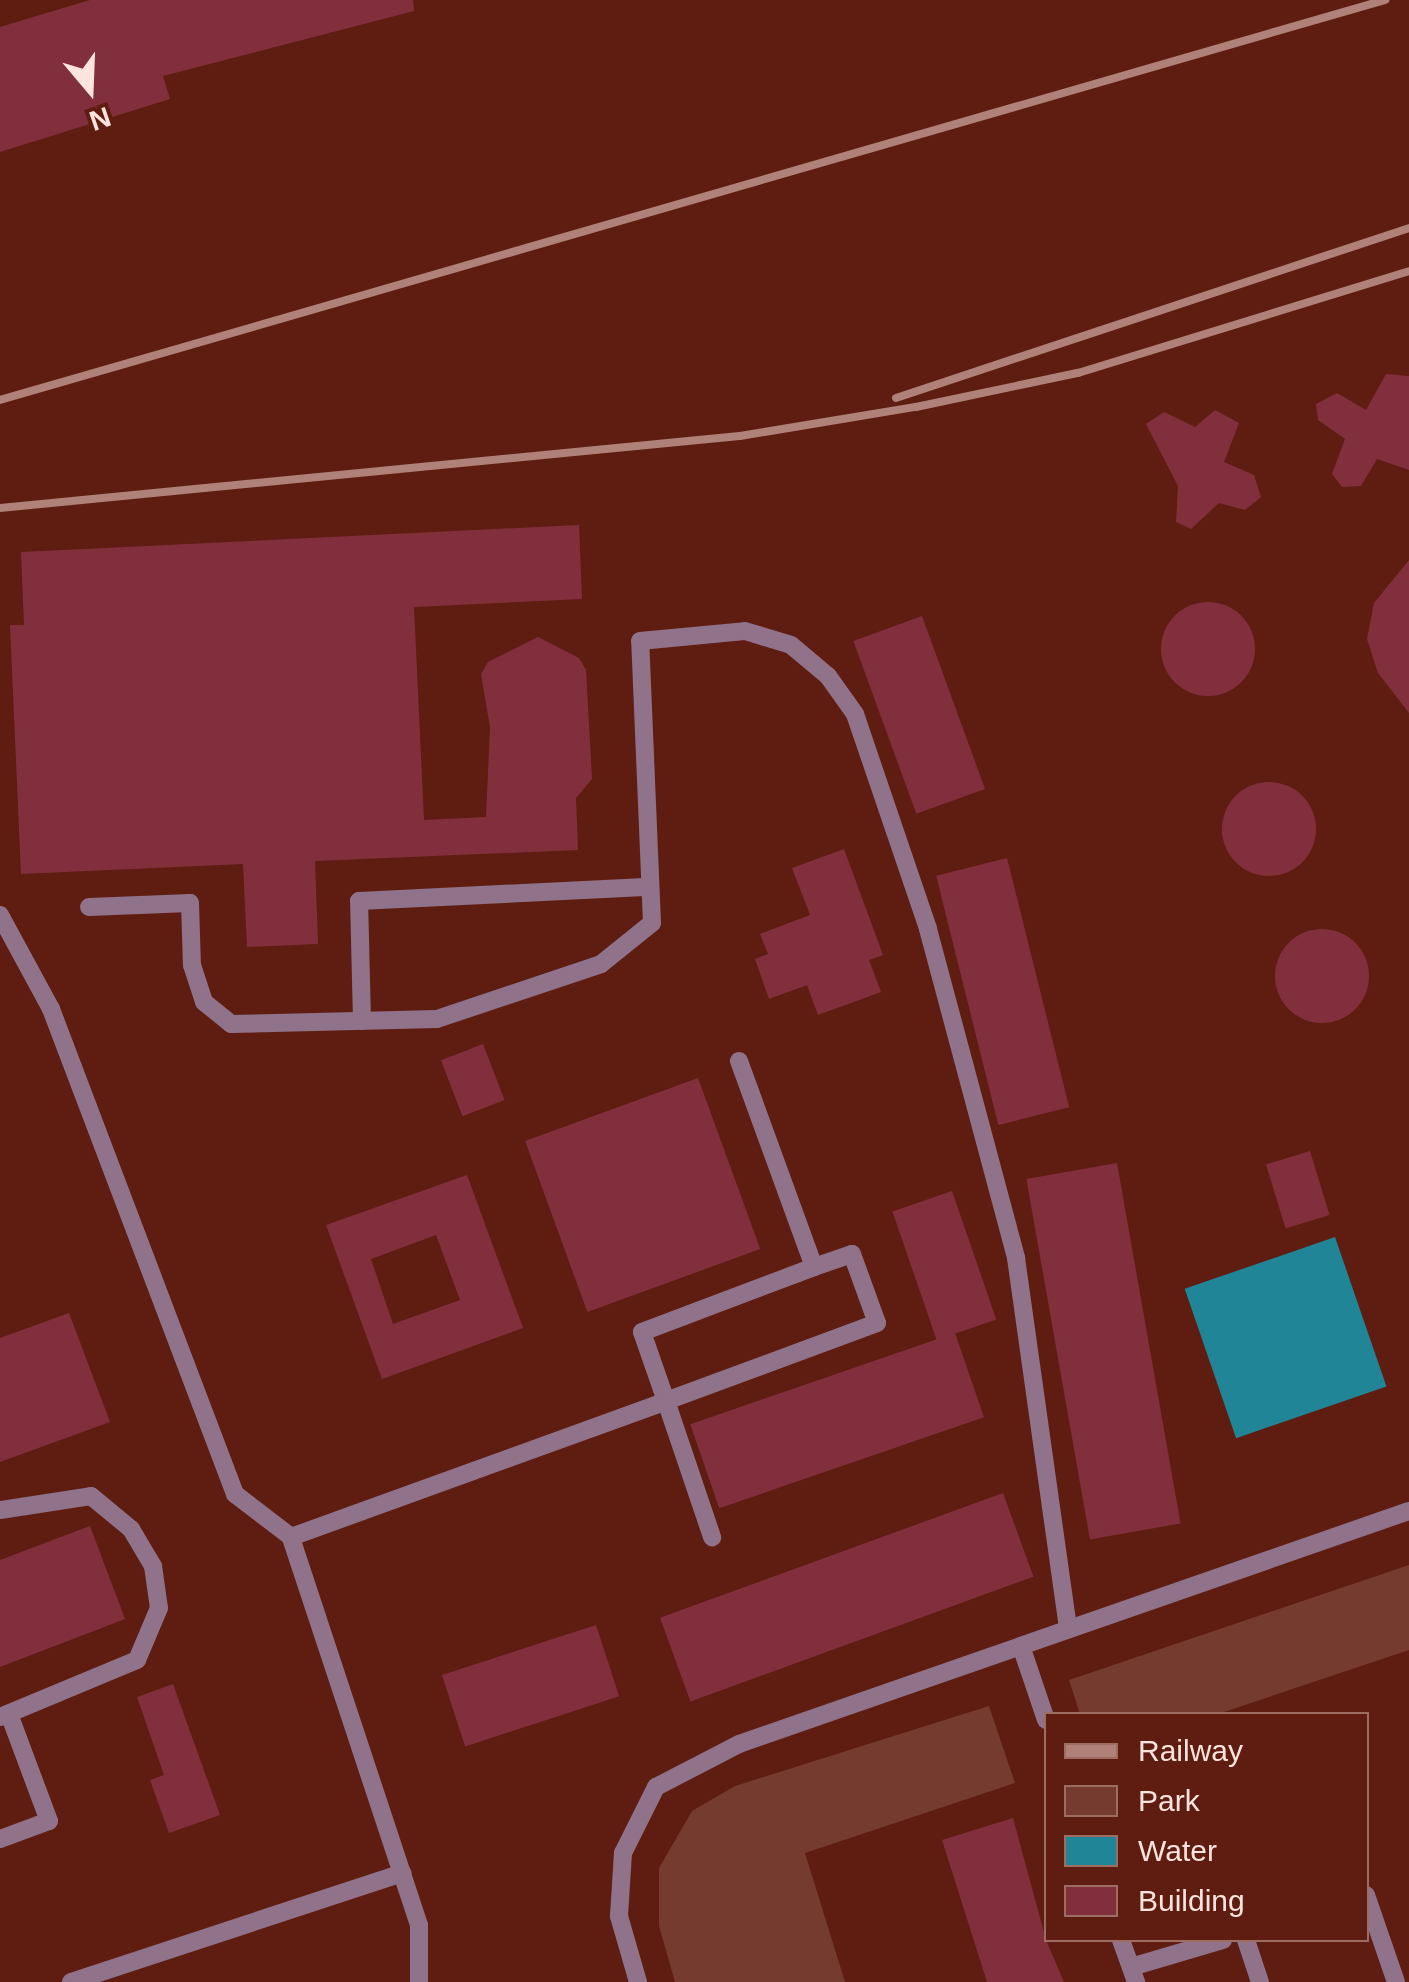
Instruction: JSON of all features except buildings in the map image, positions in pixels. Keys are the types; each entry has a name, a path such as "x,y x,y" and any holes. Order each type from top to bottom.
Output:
{"lane":[{"path":"89,906 190,903 192,966 204,1002 231,1024 437,1019 600,964 652,923 640,642 745,631 792,646 828,676 855,714 928,929 1016,1258 1068,1629"},
{"path":"362,1021 359,902 650,887"},
{"path":"0,916 50,1009 235,1494 291,1536 420,1925 419,1982"},
{"path":"740,1061 814,1268"},
{"path":"291,1536 666,1401 877,1323 852,1254 642,1332 666,1401 712,1536"},
{"path":"0,1510 91,1496 130,1529 153,1566 159,1608 137,1660 4,1716 49,1820 0,1839"},
{"path":"638,1982 619,1916 623,1853 656,1787 739,1744 1409,1511"},
{"path":"1021,1646 1044,1714"},
{"path":"71,1982 404,1873"},
{"path":"1369,1904 1396,1982"},
{"path":"1123,1942 1133,1975 1218,1942"},
{"path":"1247,1942 1260,1982"}],"green space":[{"path":"1409,1565 1409,1650 1224,1712 1079,1712 1069,1680"},
{"path":"989,1706 1015,1783 805,1853 845,1982 675,1982 659,1926 659,1868 692,1811 735,1786"}],"water":[{"path":"1335,1237 1386,1386 1236,1438 1185,1289"}],"railway":[{"path":"0,400 1385,0"},
{"path":"896,398 1409,228"},
{"path":"0,508 740,436 916,407 1078,373 1409,271"}]}
